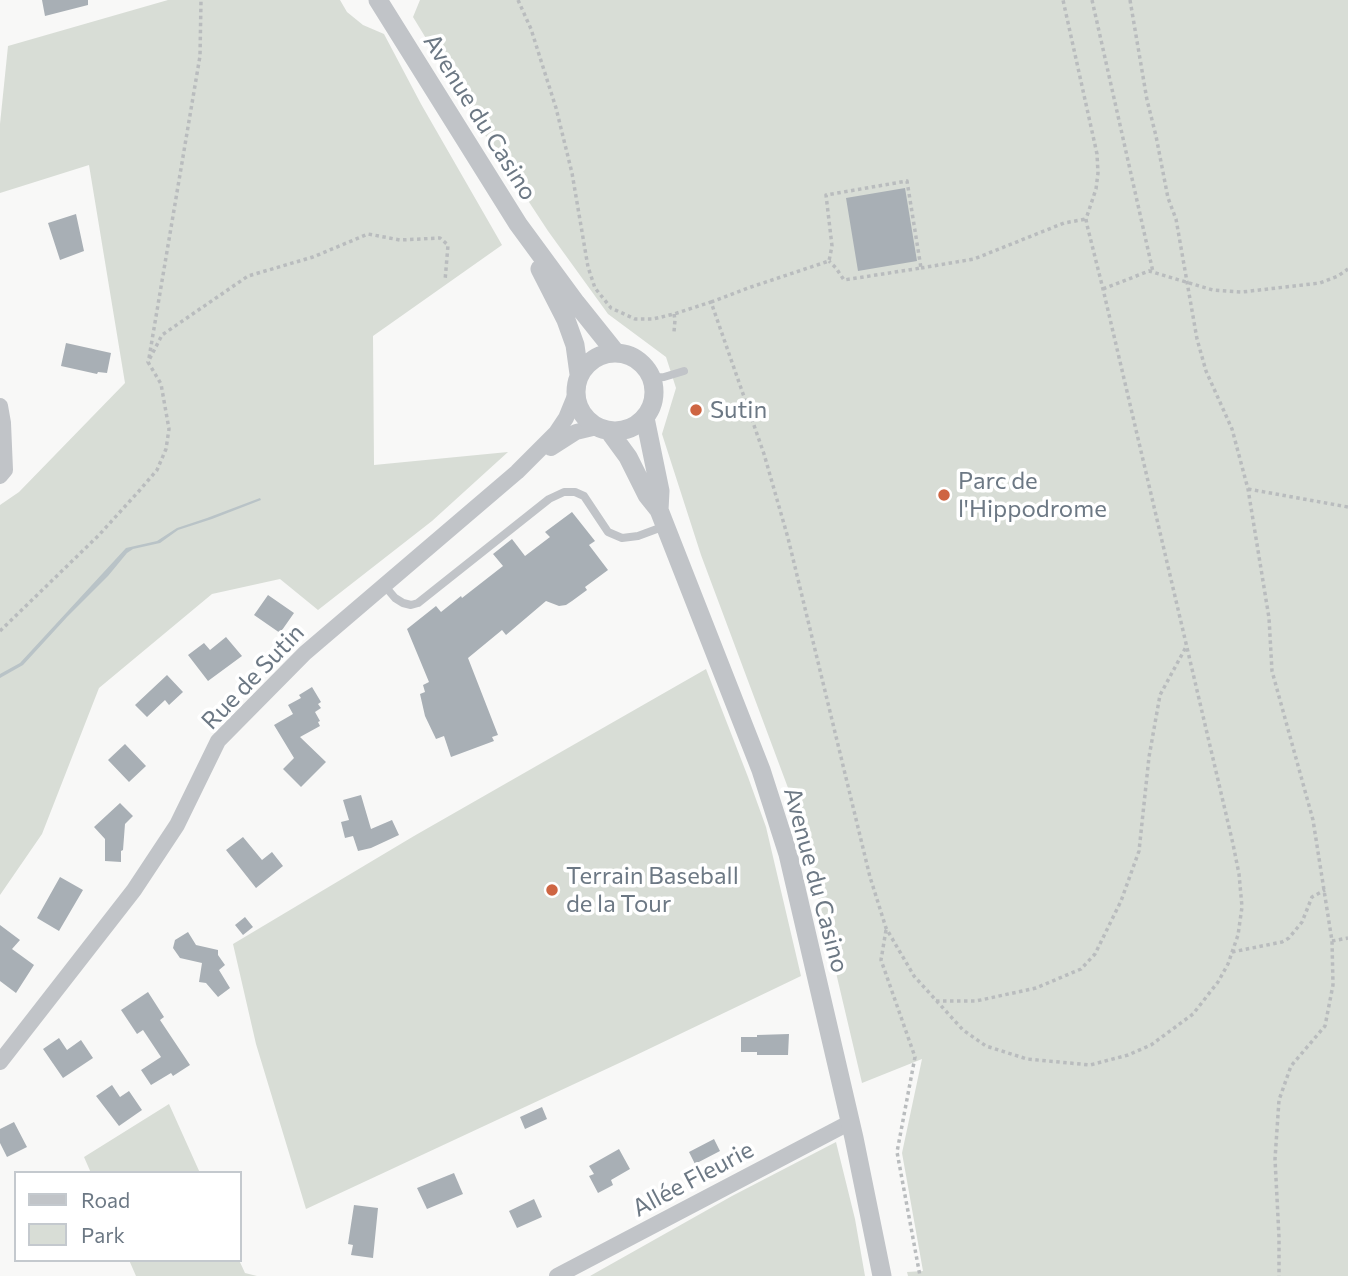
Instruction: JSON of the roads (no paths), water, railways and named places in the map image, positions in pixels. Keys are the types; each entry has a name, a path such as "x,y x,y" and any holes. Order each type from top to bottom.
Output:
{"street":[{"name":"Avenue du Casino","path":"378,0 518,224"},
{"path":"518,224 617,353"},
{"path":"518,224 566,320 575,345 579,374"},
{"path":"603,429 622,431 634,426 645,418 654,399 651,377 637,360 627,355 606,354 586,365 579,374 575,396 578,408 586,419 603,429 628,457 662,518"},
{"name":"Rue de Sutin","path":"0,1062 134,891 177,825 218,741 305,653 517,472 556,433 575,396"},
{"path":"0,406 5,470 0,476"},
{"path":"645,418 660,491 662,518"},
{"name":"Rue de Sutin","path":"517,472 569,436 587,429 603,429"},
{"name":"Avenue du Casino","path":"662,518 761,770 788,854 851,1125 882,1276"},
{"name":"Allée Fleurie","path":"557,1276 851,1125"}],"lane":[{"path":"651,377 664,377 684,371"},
{"path":"384,585 403,603 418,603 549,499 564,492 575,492 584,496 608,532 622,538 638,536 662,518"}],"place":[{"name":"Sutin","path":"696,410"},
{"name":"Parc de l'Hippodrome","path":"944,495"},
{"name":"Terrain Baseball de la Tour","path":"552,890"}]}
